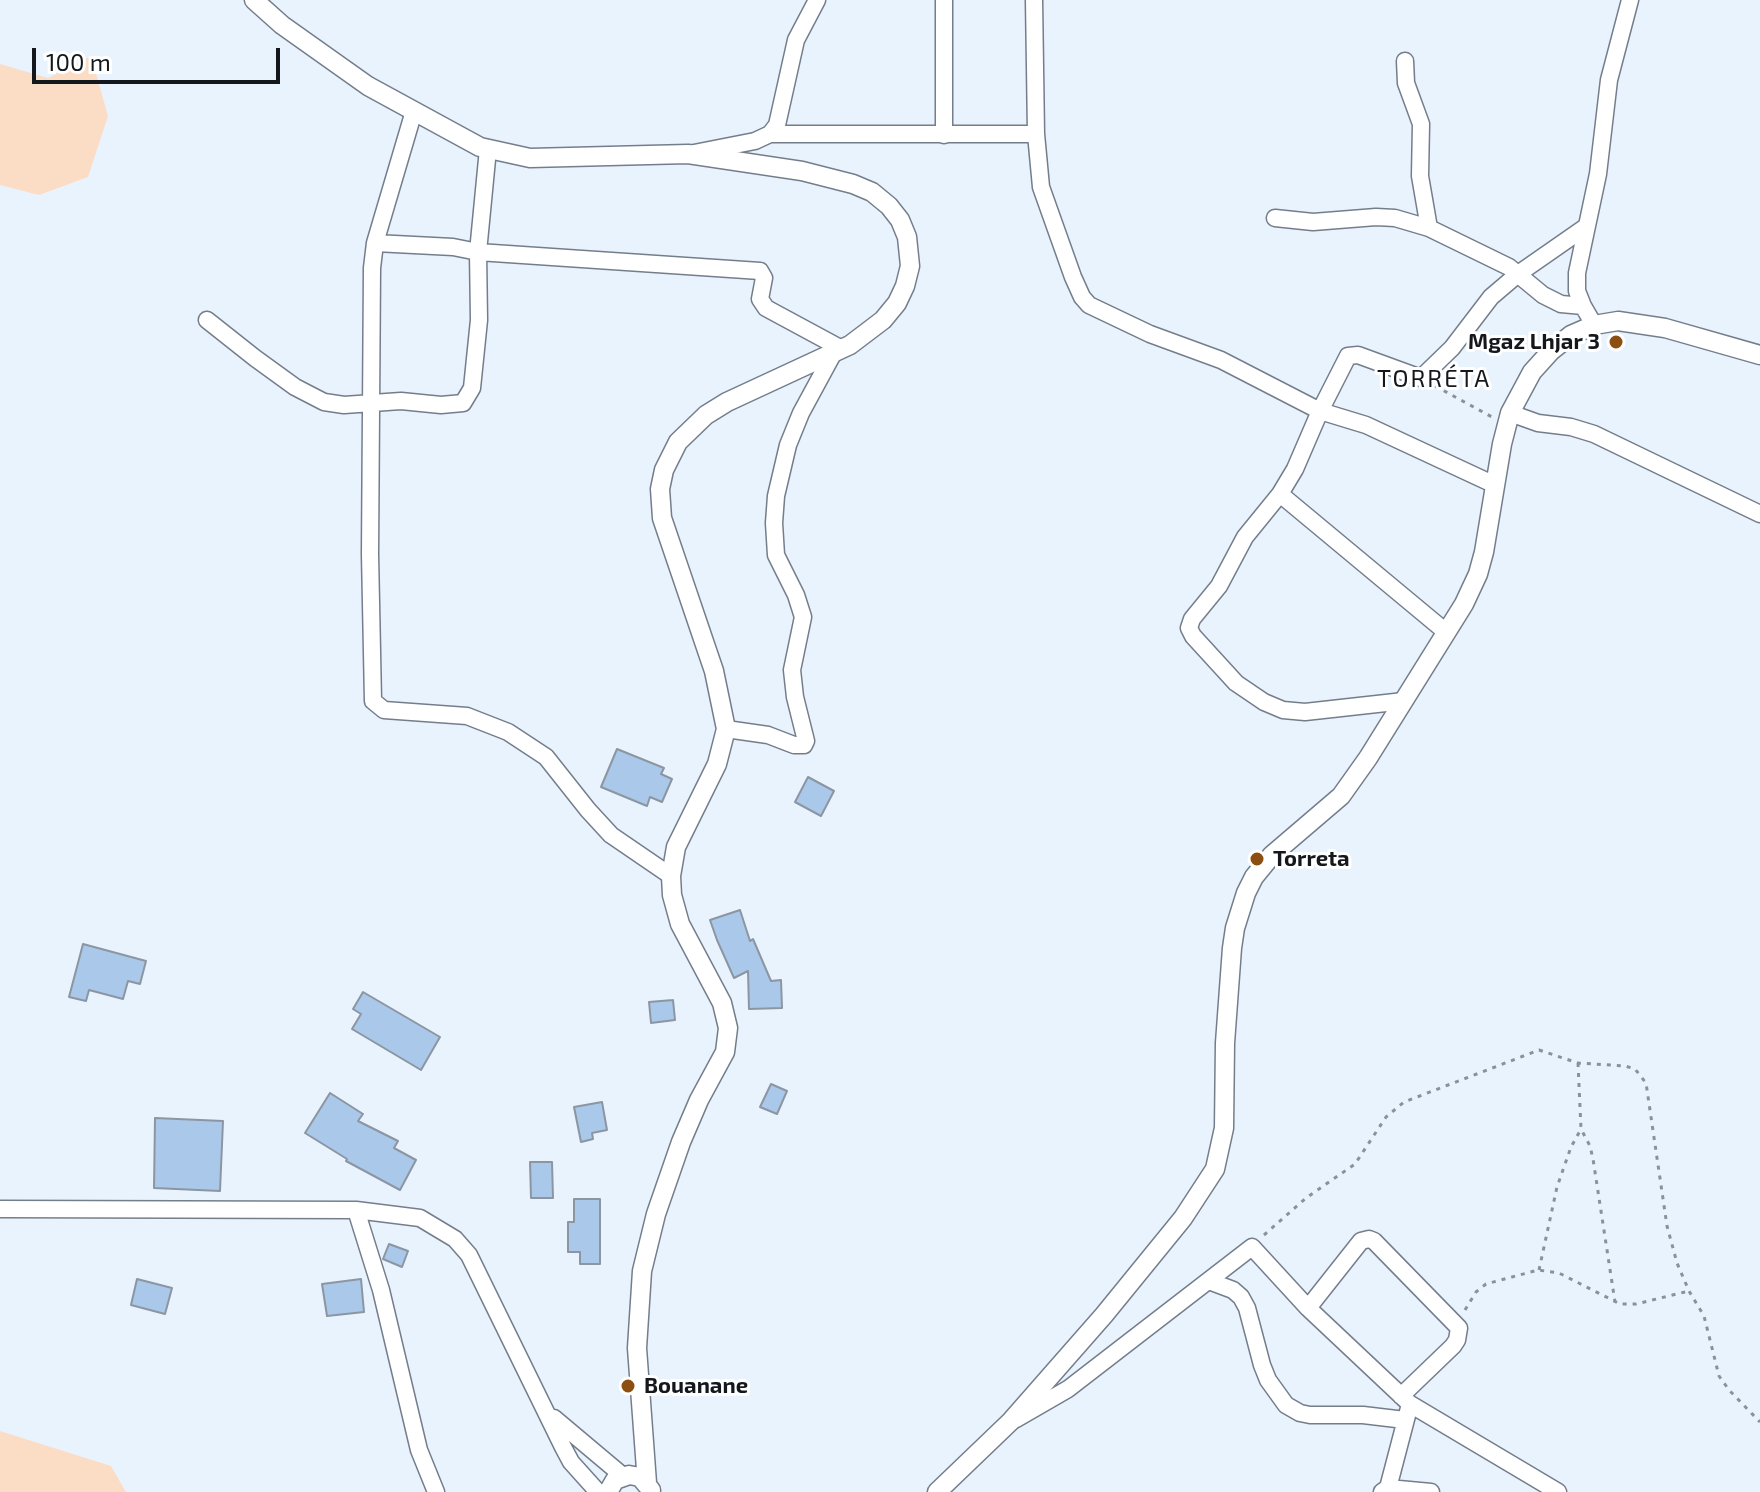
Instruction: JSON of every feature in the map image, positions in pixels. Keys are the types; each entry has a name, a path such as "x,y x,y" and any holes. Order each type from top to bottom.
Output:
{"street":[{"path":"254,0 282,25 356,77 453,134 488,149 530,158 561,159 617,154 688,154 802,171 872,192 894,213 907,237 910,266 905,286 897,303 883,320 837,351 727,402 706,415 678,442 664,470 660,489 662,518 714,671 726,729 717,764 676,847 671,876 672,895 680,924 722,1003 727,1017 728,1039 720,1063 699,1100 681,1142 645,1257 637,1324 643,1447 649,1487"},
{"path":"770,134 777,125 796,40 817,0"},
{"path":"944,0 944,135"},
{"path":"1034,0 1036,134 1041,187 1073,277 1089,305 1150,334 1221,360 1320,411 1366,425 1495,485"},
{"path":"1594,325 1579,298 1576,282 1598,174 1609,80 1630,0"},
{"path":"1405,61 1406,83 1421,124 1420,176 1429,228"},
{"path":"414,111 375,243 370,294 370,569 372,694 376,706 384,710 467,716 508,732 546,757 611,835 671,876"},
{"path":"688,154 755,141 770,134 1036,134"},
{"path":"207,320 295,387 324,402 344,405 401,401 463,403 468,398 479,320 478,252 488,149"},
{"path":"1275,218 1313,222 1395,218 1429,228 1518,274 1552,300 1583,306"},
{"path":"1404,701 1305,712 1274,707 1228,676 1193,636 1189,628 1192,619 1219,586 1245,537 1280,494 1295,469 1345,358 1358,355 1421,378 1452,348 1483,306 1518,274 1587,226"},
{"path":"375,243 760,271 764,278 760,299 766,308 837,351"},
{"path":"937,1492 1011,1421 1164,1242 1215,1169 1224,1128 1225,1043 1232,948 1246,893 1254,877 1272,855 1341,796 1446,632 1478,574 1508,419 1523,386 1541,361 1571,335 1594,325 1618,321 1643,323 1760,355"},
{"path":"726,729 768,735 794,745 804,745 806,741 792,670 803,617 776,555 776,496 788,445 801,413 837,351"},
{"path":"1508,419 1571,427 1594,434 1760,514"},
{"path":"1280,494 1446,632"},
{"path":"0,1209 356,1210 420,1218 455,1239 469,1255 484,1280 571,1462 598,1492"},
{"path":"356,1210 381,1290 419,1450 436,1492"},
{"path":"1308,1308 1361,1241 1369,1239 1457,1324 1459,1334 1453,1346 1405,1407 1385,1490 1431,1492"},
{"path":"1011,1421 1068,1389 1252,1247 1405,1407 1558,1492"},
{"path":"1209,1281 1233,1290 1241,1297 1268,1380 1293,1410 1310,1415 1363,1415 1405,1407"},
{"path":"544,1409 580,1443 626,1476"},
{"path":"626,1476 643,1447"},
{"path":"608,1492 615,1480 626,1476 640,1477 649,1487"}],"path":[{"path":"1421,378 1508,419"},
{"path":"1252,1247 1306,1198 1355,1164 1397,1105 1531,1052 1547,1052 1578,1063 1635,1069 1646,1083 1667,1226 1677,1263 1704,1316 1719,1376 1760,1422"},
{"path":"1578,1063 1581,1129 1593,1159 1615,1302"},
{"path":"1538,1270 1557,1187 1581,1129"},
{"path":"1457,1324 1480,1287 1538,1270 1559,1273 1615,1302 1636,1304 1689,1291"}],"shaded area":[{"path":"91,56 108,116 88,177 39,195 0,185 0,64 48,78"},
{"path":"0,1431 111,1466 126,1492 0,1492"}],"building":[{"path":"617,749 664,768 661,774 672,779 662,802 650,797 647,806 601,787"},
{"path":"808,777 834,791 821,816 795,802"},
{"path":"740,910 750,941 753,939 771,981 781,980 782,1008 749,1009 748,971 734,978 717,940 710,920"},
{"path":"83,944 146,961 140,984 128,981 123,999 89,990 86,1001 69,997"},
{"path":"363,992 440,1037 421,1070 352,1029 361,1014 353,1009"},
{"path":"673,1000 675,1020 651,1023 649,1002"},
{"path":"771,1084 787,1091 777,1114 760,1107"},
{"path":"330,1093 363,1114 358,1121 398,1141 394,1148 416,1160 400,1190 346,1161 305,1133"},
{"path":"602,1102 607,1130 592,1133 593,1139 581,1142 574,1107"},
{"path":"155,1118 223,1121 220,1191 154,1188"},
{"path":"530,1162 552,1162 553,1198 531,1198"},
{"path":"574,1199 600,1199 600,1264 580,1264 580,1252 568,1252 568,1222 574,1222"},
{"path":"389,1244 408,1251 402,1267 383,1259"},
{"path":"137,1279 172,1288 165,1314 131,1305"},
{"path":"361,1279 364,1312 327,1316 322,1284"}],"place":[{"name":"Mgaz Lhjar 3","path":"1616,342"},
{"name":"Torreta","path":"1257,859"},
{"name":"Bouanane","path":"628,1386"}],"district":[{"name":"TORRÉTA","path":"1434,379"}]}
